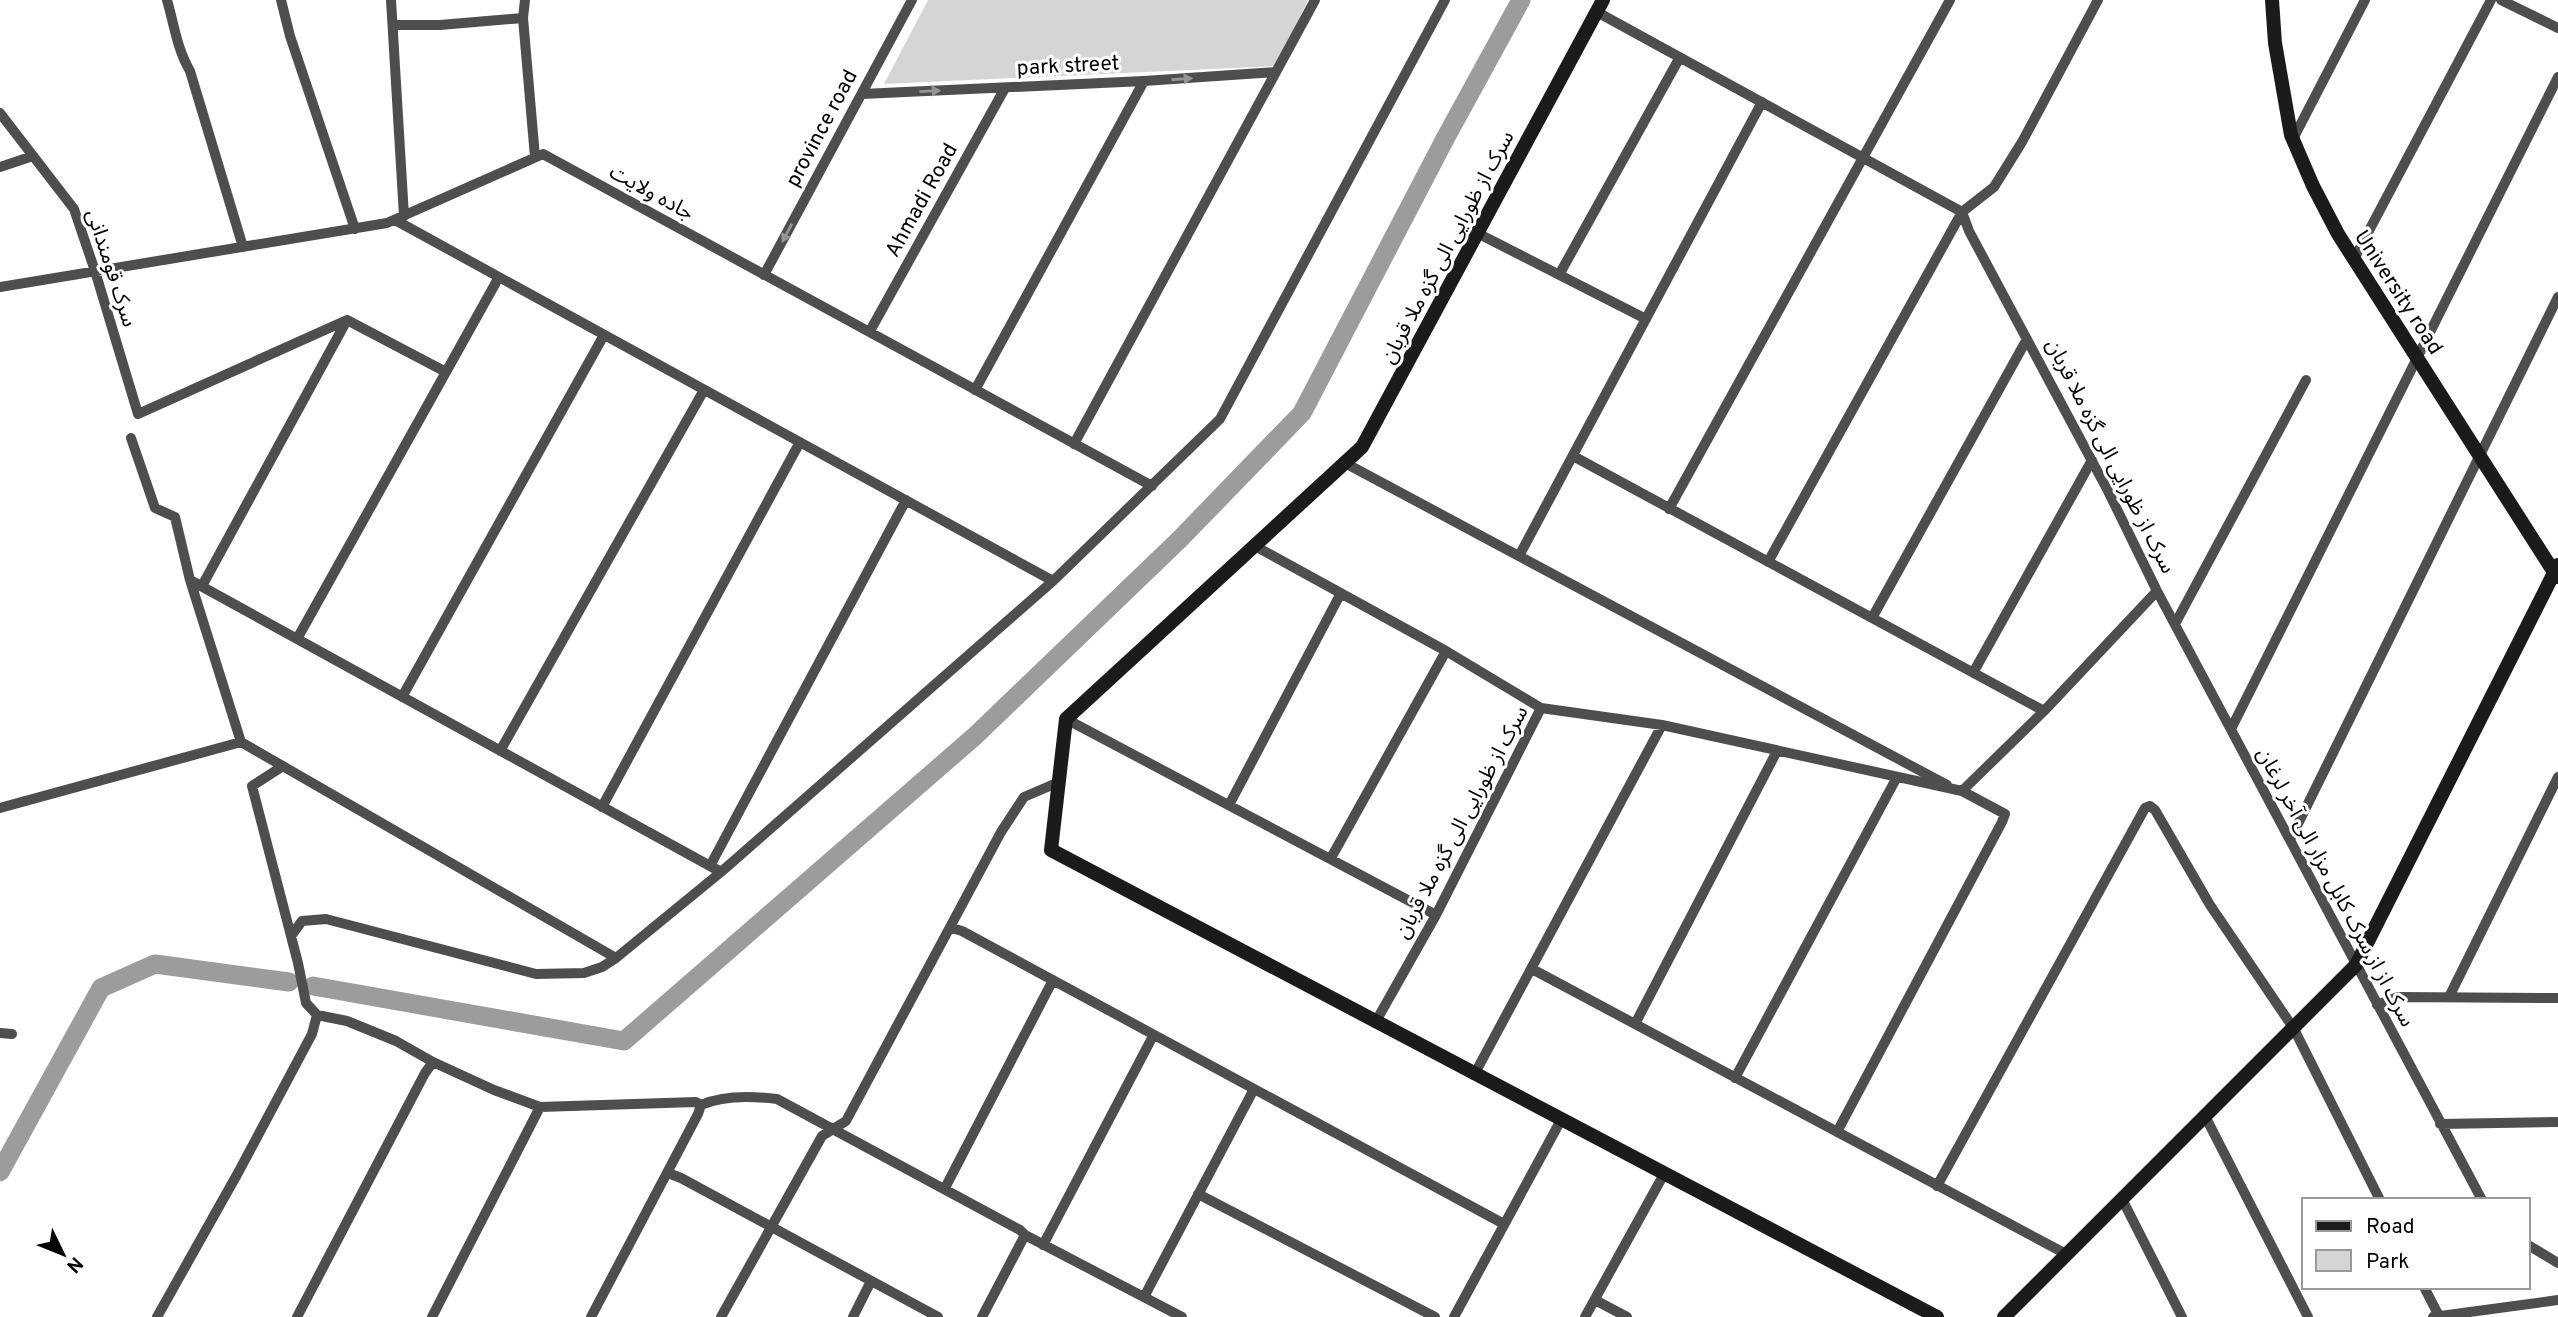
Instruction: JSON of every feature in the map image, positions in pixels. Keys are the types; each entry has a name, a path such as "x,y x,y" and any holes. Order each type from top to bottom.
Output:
{"street":[{"path":"167,0 174,31 190,71 243,247"},
{"path":"281,0 290,36 355,229"},
{"path":"391,0 399,218"},
{"path":"0,287 355,229 399,218 535,158 523,18 524,0"},
{"name":"province road","path":"764,275 912,0"},
{"path":"1074,444 1315,0"},
{"path":"291,936 302,921 326,919 536,974 584,972 602,967 616,958 721,872 1053,581 1220,419 1445,0"},
{"path":"1669,509 1950,0"},
{"path":"1768,562 1962,212 1994,187 2022,142 2098,0"},
{"name":"University road","path":"2272,0 2275,43 2294,139 2313,186 2354,260 2557,572"},
{"path":"2294,139 2365,0"},
{"path":"2354,260 2491,0"},
{"path":"2501,0 2558,28"},
{"name":"سرک از ظورایی الی گزه ملا قربان","path":"1066,719 1362,447 1600,6 1680,57 1962,212 1969,231 2092,460 2157,591 2044,712 1958,790 1662,725 1541,708 1436,915 1375,1023"},
{"path":"393,25 439,25 523,18"},
{"path":"1559,275 1680,57"},
{"name":"park street","path":"862,94 1276,72"},
{"path":"2231,729 2558,76"},
{"path":"975,390 1144,81"},
{"name":"Ahmadi Road","path":"870,331 1006,88"},
{"path":"1519,556 1762,102"},
{"name":"سرک قومندانی","path":"0,113 74,209 138,414 347,320"},
{"name":"جاده ولایت","path":"535,158 543,154 1152,486"},
{"path":"0,167 33,156"},
{"path":"399,218 499,277 1053,581"},
{"path":"1479,234 1646,319"},
{"path":"297,639 499,277"},
{"path":"2290,840 2558,297"},
{"path":"202,586 347,320 446,372"},
{"path":"402,697 604,335"},
{"path":"1872,618 2027,339"},
{"path":"2175,624 2306,380"},
{"path":"500,751 705,390"},
{"path":"131,438 155,508 174,517 190,580 241,742 616,958"},
{"path":"602,807 800,442"},
{"path":"1573,456 2044,712"},
{"path":"1973,673 2092,460"},
{"path":"1345,463 2005,814 1837,1132"},
{"path":"710,866 906,500"},
{"path":"1255,546 1446,650 1541,708"},
{"path":"2011,1315 2066,1254 2356,965 2557,572"},
{"path":"190,580 721,872"},
{"name":"سرک از از سرک کابل مزار الی آخر لرغان","path":"2157,591 2481,1198"},
{"path":"1229,805 1341,593"},
{"path":"1331,858 1446,650"},
{"path":"1436,915 1066,719 1051,850 1937,1317"},
{"path":"1474,1075 1662,725"},
{"path":"0,808 241,742"},
{"path":"1636,1024 1777,751"},
{"path":"283,766 252,786 306,1003 317,1015 347,1021 396,1041 433,1062 494,1090 540,1107 696,1102 701,1105"},
{"path":"1735,1078 1897,777"},
{"path":"2449,997 2558,777"},
{"path":"721,1317 822,1136 846,1121 952,928 1001,832 1024,797 1059,782"},
{"path":"1937,1186 2145,808 2150,806 2155,810 2210,905 2294,1029 2379,1198"},
{"path":"952,928 1503,1224"},
{"path":"1532,969 2066,1254"},
{"path":"945,1188 1053,980"},
{"path":"2377,1005 2398,997 2558,998"},
{"path":"157,1317 312,1034 317,1015"},
{"path":"0,1033 12,1034"},
{"path":"1043,1245 1153,1036"},
{"path":"296,1317 433,1062"},
{"path":"1144,1297 1254,1088"},
{"path":"591,1317 668,1174 701,1105 710,1101 755,1096 777,1099 945,1188 1043,1245 1182,1317"},
{"path":"432,1317 540,1107"},
{"path":"2206,1116 2308,1317"},
{"path":"1454,1317 1560,1120"},
{"path":"2440,1124 2558,1122"},
{"path":"668,1174 681,1178 938,1317"},
{"path":"1585,1317 1664,1174"},
{"path":"1198,1195 1435,1317"},
{"path":"2122,1199 2154,1256 2182,1317"},
{"path":"982,1317 1025,1235"},
{"path":"2530,1246 2558,1263"},
{"path":"853,1317 871,1281"},
{"path":"2425,1289 2439,1316"},
{"path":"1595,1300 1627,1317"},
{"path":"2433,1317 2558,1300"}],"green space":[{"path":"928,0 1308,0 1276,66 884,84"}],"waterway":[{"path":"313,986 624,1041 975,736 1180,539 1302,413 1521,0"},
{"path":"0,1172 101,988 155,964 289,982"}]}
